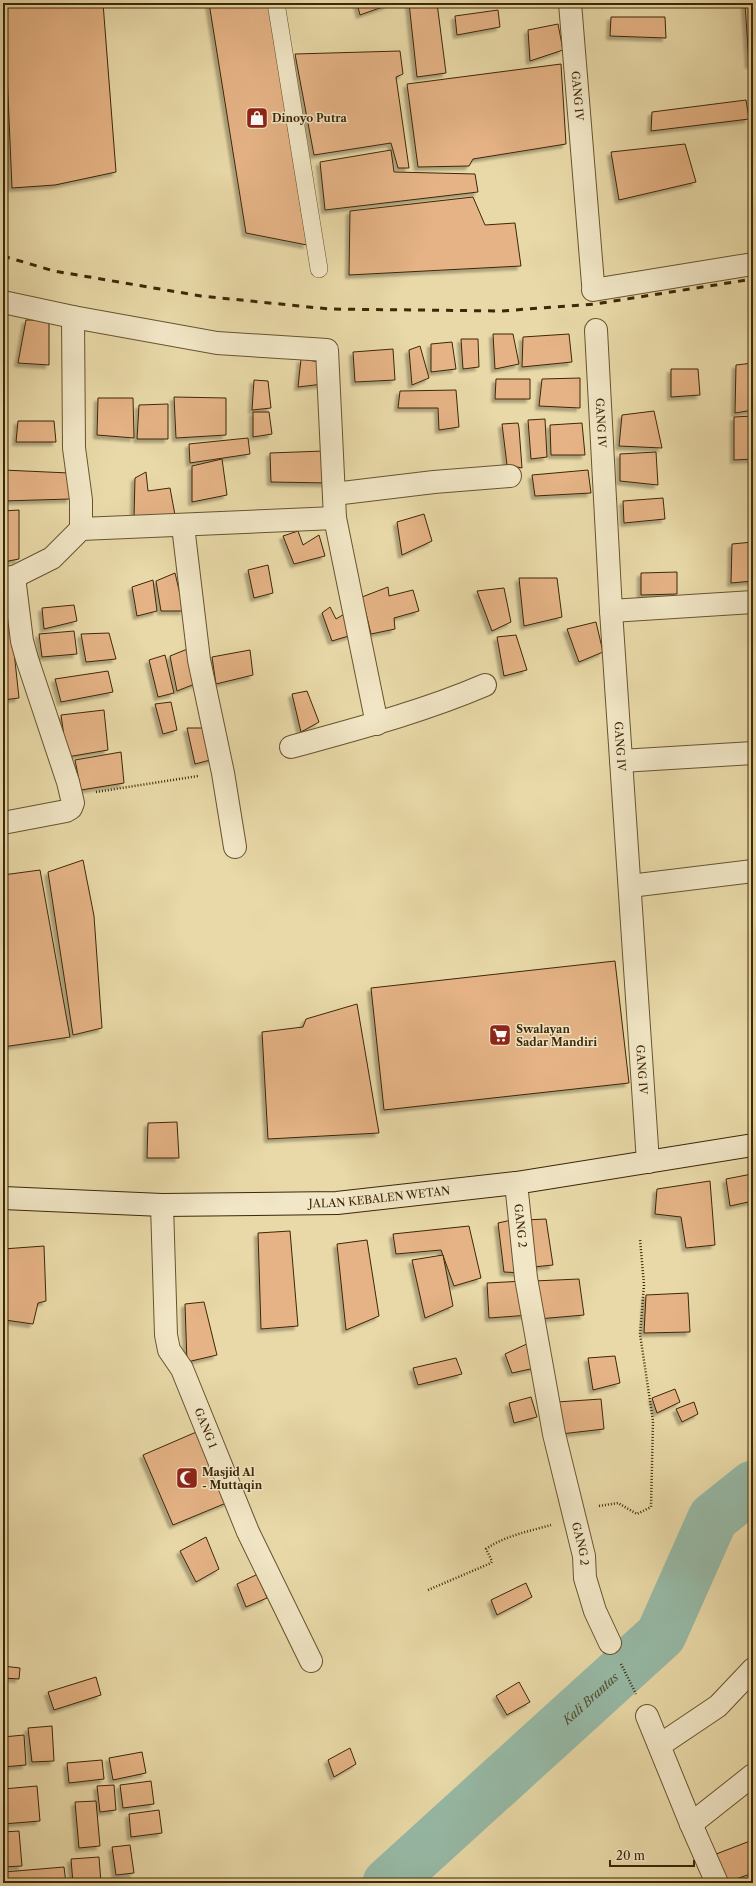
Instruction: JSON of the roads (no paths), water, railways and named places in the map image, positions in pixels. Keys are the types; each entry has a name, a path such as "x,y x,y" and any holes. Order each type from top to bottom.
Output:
{"street":[{"name":"GANG IV","path":"570,3 593,287 753,264"},
{"path":"3,302 73,317 217,343 326,349 328,351 335,518 377,724"},
{"path":"73,317 74,448 81,500 81,529"},
{"name":"GANG IV","path":"596,330 611,611 648,1162"},
{"path":"334,494 434,482 510,476"},
{"path":"3,823 66,811 73,806 72,796 27,659 9,578 52,558 81,529 183,526 335,518"},
{"path":"183,526 200,660 235,847"},
{"path":"611,611 753,602"},
{"path":"291,747 377,724 462,695 485,685"},
{"path":"621,761 753,754"},
{"path":"630,886 753,871"},
{"name":"JALAN KEBALEN WETAN","path":"3,1198 162,1204 338,1203 516,1183 753,1146"},
{"name":"GANG 2","path":"516,1183 526,1278 554,1434 584,1556 585,1578 595,1611 610,1643"},
{"name":"GANG 1","path":"162,1204 166,1335 169,1350 182,1369 248,1532 311,1661"},
{"path":"660,1745 718,1706 753,1669"},
{"path":"647,1716 717,1883"},
{"path":"691,1824 753,1775"}],"lane":[{"path":"276,3 320,269"}],"waterway":[{"name":"Kali Brantas","path":"388,1883 661,1635 713,1518 753,1486"}],"railway":[{"path":"3,256 54,271 201,296 329,309 501,311 595,304 753,279"}],"place":[{"name":"Dinoyo Putra","path":"257,118"},
{"name":"Swalayan Sadar Mandiri","path":"500,1035"},
{"name":"Masjid Al - Muttaqin","path":"187,1478"}]}
